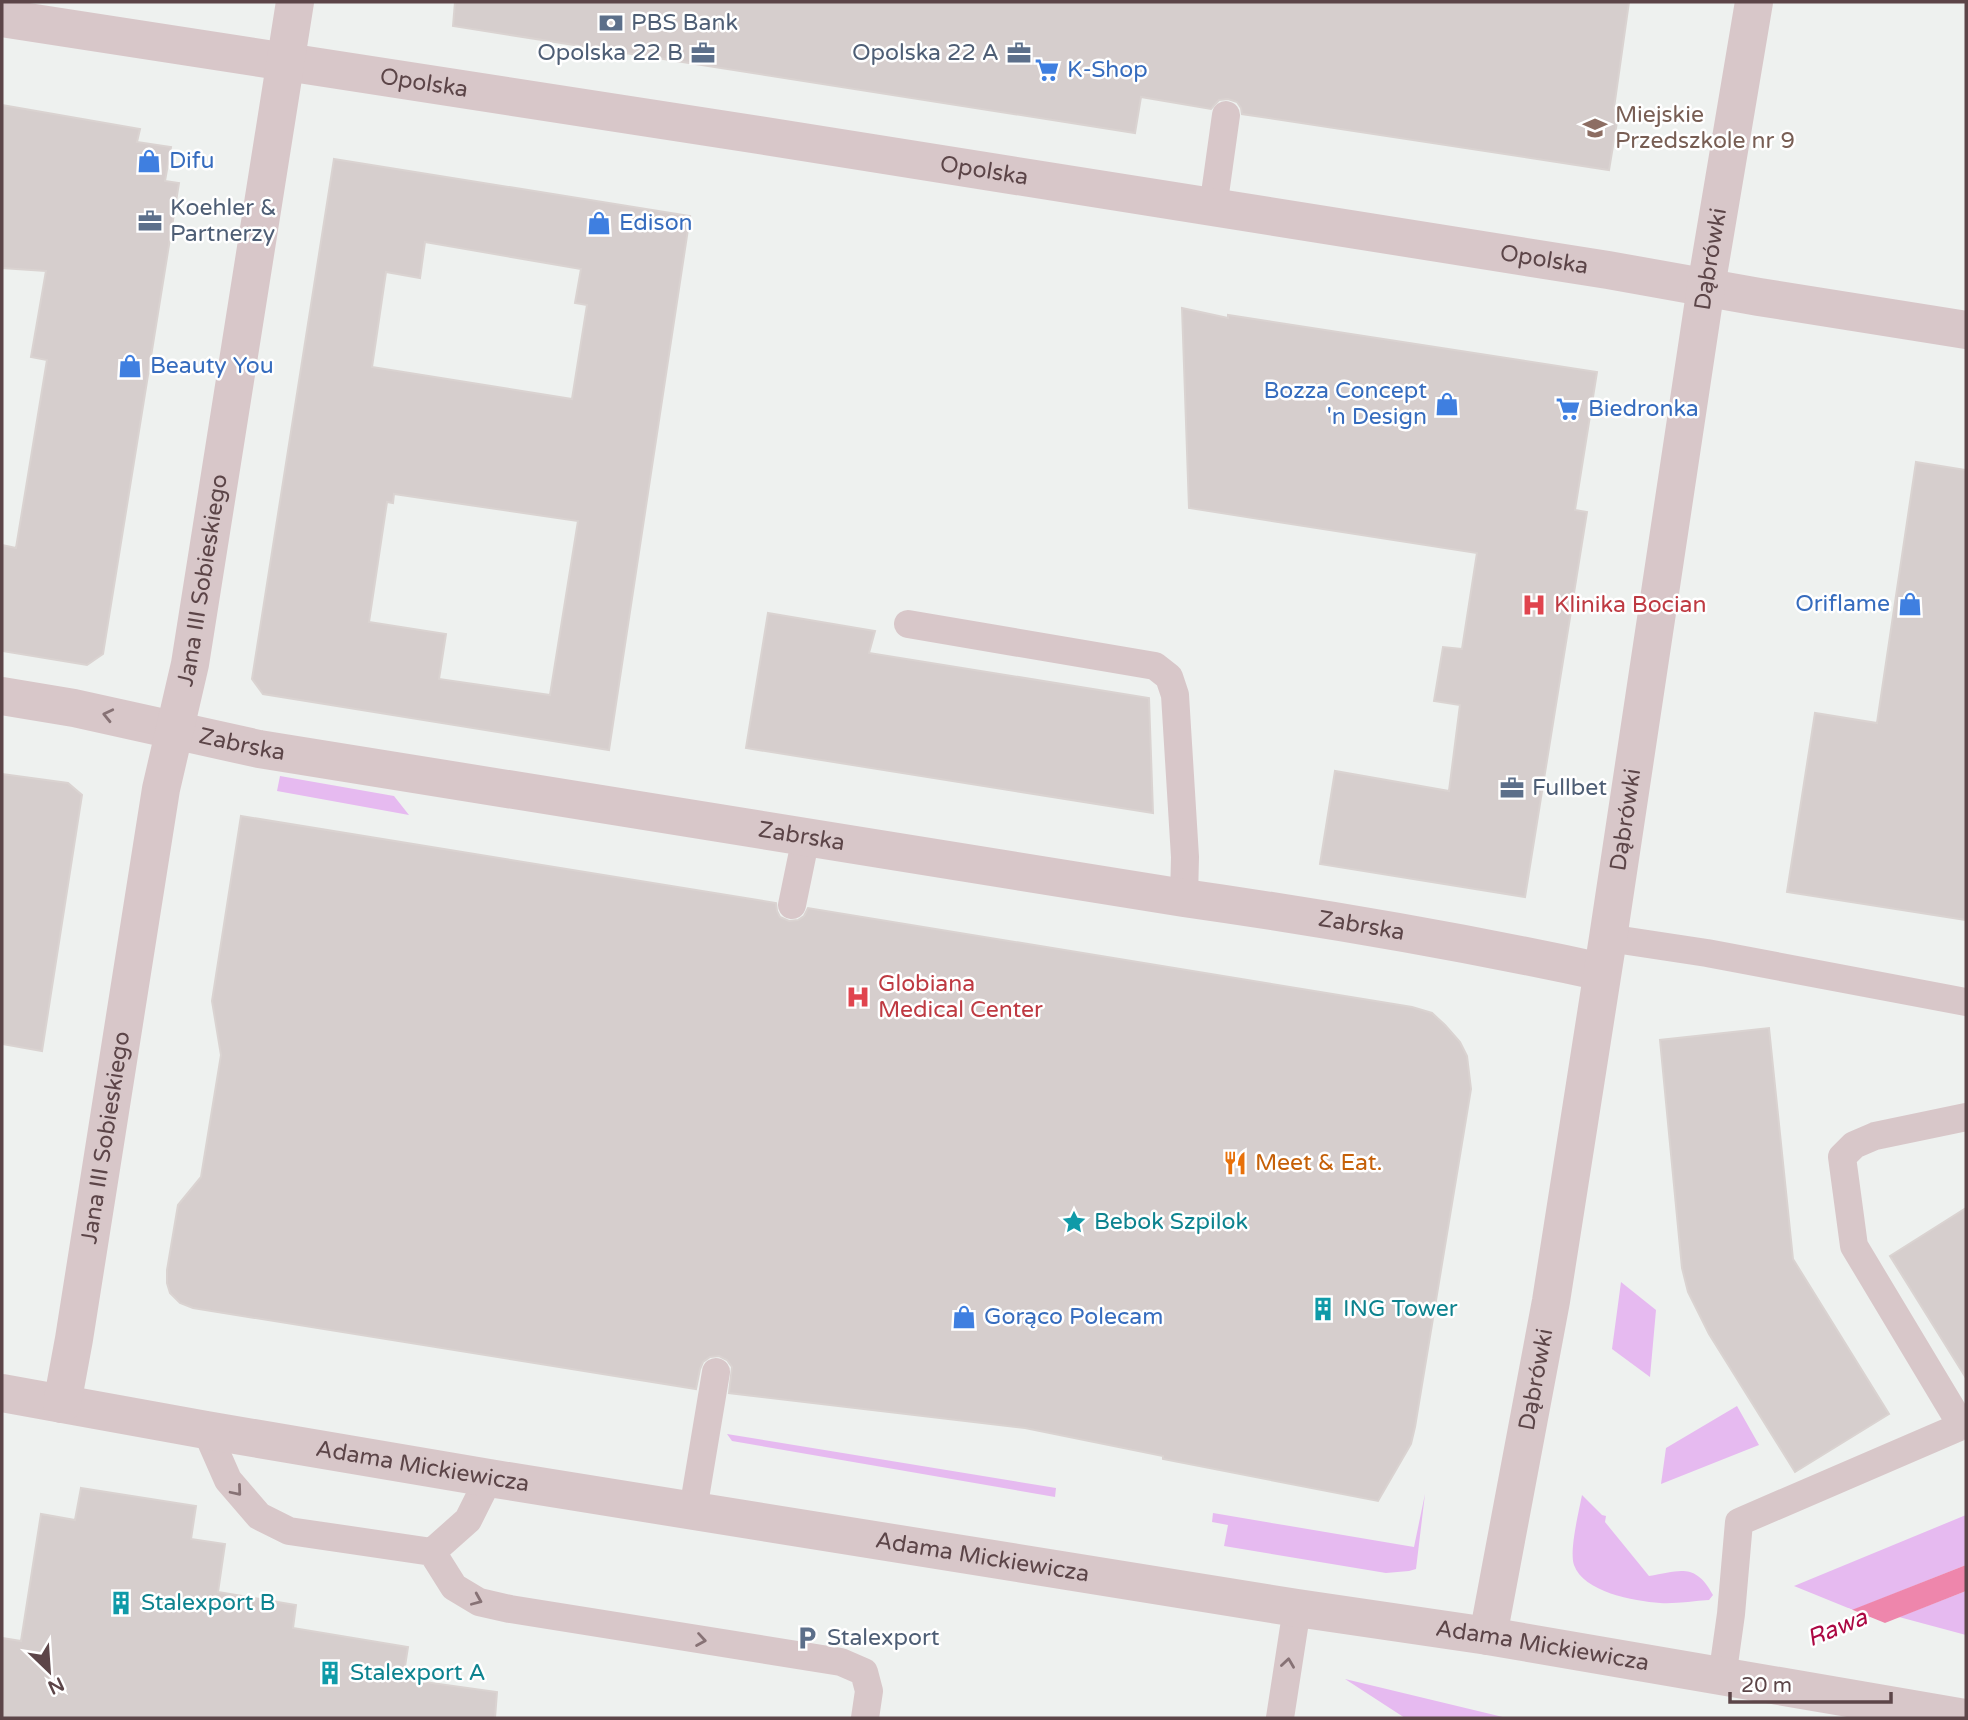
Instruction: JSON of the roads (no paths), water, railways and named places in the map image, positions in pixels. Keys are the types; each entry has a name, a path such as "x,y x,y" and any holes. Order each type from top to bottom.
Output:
{"street":[{"name":"Jana III Sobieskiego","path":"62,1404 161,789 190,664 295,2"},
{"name":"Dąbrówki","path":"1488,1636 1551,1301 1706,287 1754,2"},
{"name":"Opolska","path":"2,18 759,135 1966,330"},
{"name":"Zabrska","path":"2,696 74,708 259,749 1497,949 1605,955"},
{"name":"Adama Mickiewicza","path":"2,1393 489,1478 1297,1608 1488,1636 1965,1718"}],"lane":[{"path":"1213,208 1226,115"},
{"path":"908,624 1155,666 1169,677 1175,695 1185,857 1184,898"},
{"path":"792,905 806,837"},
{"path":"1605,955 1707,953 1966,1002"},
{"path":"1722,1678 1739,1522 1964,1425 1854,1246 1842,1157 1854,1145 1875,1136 1966,1117"},
{"path":"692,1510 716,1372"},
{"path":"206,1430 228,1480 259,1516 289,1531 432,1552 454,1587 479,1602 841,1662 863,1672 869,1691 865,1718"},
{"path":"432,1552 468,1520 489,1478"},
{"path":"1280,1718 1297,1608"}],"water":[{"name":"Rawa","path":"1966,1565 1966,1591 1857,1634 1613,1718 1684,1676"}],"place":[{"name":"PBS Bank","path":"611,23"},
{"name":"Opolska 22 B","path":"703,53"},
{"name":"Opolska 22 A","path":"1019,53"},
{"name":"K-Shop","path":"1047,70"},
{"name":"Miejskie Przedszkole nr 9","path":"1595,128"},
{"name":"Difu","path":"149,161"},
{"name":"Koehler & Partnerzy","path":"150,221"},
{"name":"Edison","path":"599,223"},
{"name":"Beauty You","path":"130,366"},
{"name":"Bozza Concept 'n Design","path":"1447,404"},
{"name":"Biedronka","path":"1568,409"},
{"name":"Oriflame","path":"1910,604"},
{"name":"Klinika Bocian","path":"1534,605"},
{"name":"Fullbet","path":"1512,788"},
{"name":"Globiana Medical Center","path":"858,997"},
{"name":"Meet & Eat.","path":"1235,1163"},
{"name":"Bebok Szpilok","path":"1074,1222"},
{"name":"ING Tower","path":"1323,1309"},
{"name":"Gorąco Polecam","path":"964,1317"},
{"name":"Stalexport B","path":"121,1603"},
{"name":"Stalexport","path":"807,1638"},
{"name":"Stalexport A","path":"330,1673"}]}
